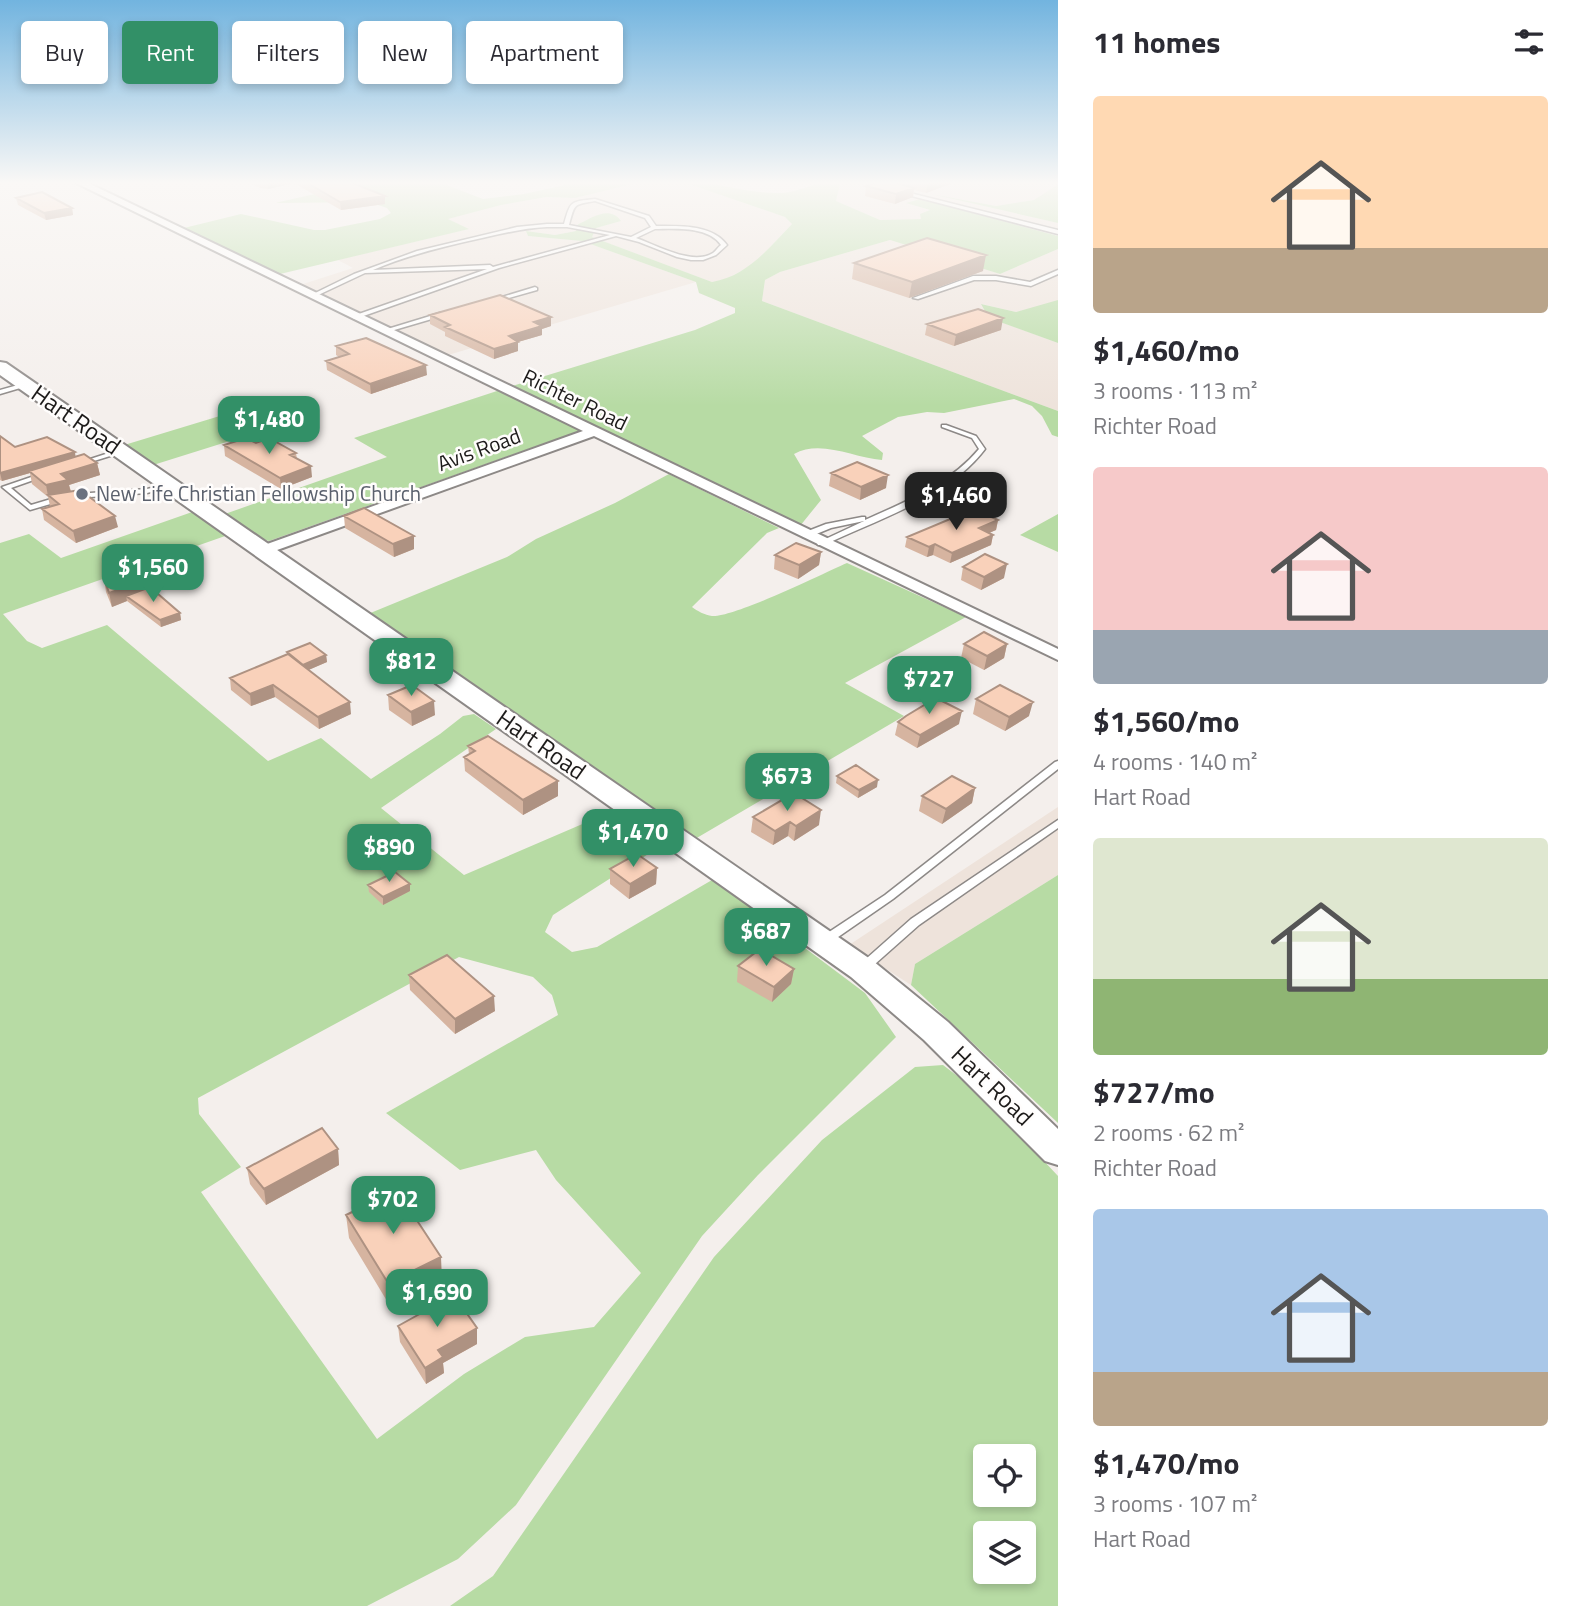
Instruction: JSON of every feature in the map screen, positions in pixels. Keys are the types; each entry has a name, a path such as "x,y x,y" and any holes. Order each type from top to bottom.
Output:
{"street":[{"name":"Richter Road","path":"230,256 1058,655"},
{"name":"Hart Road","path":"7,378 121,451 823,941 936,1031 1058,1151"},
{"name":"Avis Road","path":"261,551 593,432"}],"lane":[{"path":"312,296 358,272 404,256"},
{"path":"355,317 497,267 538,256"},
{"path":"676,256 705,256"},
{"path":"358,272 497,267"},
{"path":"916,298 973,278 996,278 1031,284 1058,272"},
{"path":"488,302 535,289"},
{"path":"384,331 452,312"},
{"path":"821,543 939,486 975,461 982,449 974,437 944,426"},
{"path":"70,467 121,451"},
{"path":"57,471 6,487 30,508 62,498 136,492 169,486"},
{"path":"806,535 829,526 871,518"},
{"path":"823,941 889,897 1058,764"},
{"path":"862,970 915,922 1058,823"}],"shaded area":[{"path":"355,256 624,256 696,282 448,355 300,285 353,268 338,260"},
{"path":"642,256 762,256 754,264 724,280 712,282"},
{"path":"835,256 942,256 1000,274 1042,256 1058,256 1058,300 1016,312 982,304 990,318 1058,343 1058,411 762,301 765,280 780,272"},
{"path":"1058,807 1058,875 915,964 911,985 849,945"}],"green space":[{"path":"242,256 356,256 280,274"},
{"path":"624,256 643,256 712,282 725,279 746,268 760,256 835,256 780,272 765,280 762,301 1058,411 1058,437 1052,435 1042,416 1032,406 1014,399 944,413 927,412 898,417 862,436 883,453 882,460 815,448 794,454 821,500 800,526 509,387 695,330 735,313 735,308 699,293 696,282"},
{"path":"942,256 1042,256 1000,274"},
{"path":"1058,300 1058,343 989,318 981,304 1016,312"},
{"path":"500,390 582,430 269,541 254,536 222,515 387,457 354,438"},
{"path":"282,397 312,415 150,466 121,446"},
{"path":"669,474 779,528 767,533 692,607 701,613 712,616 738,610 847,563 966,617 845,683 904,716 695,839 368,614 507,557 536,539 615,503"},
{"path":"195,511 228,535 3,614 27,641 42,648 107,625 268,761 321,738 371,779 463,716 474,714 496,729 381,808 464,875 615,810 664,844 553,915 545,932 572,952 597,947 712,880 728,887 741,900 865,993 896,1037 758,1175 702,1236 516,1505 458,1559 367,1606 0,1606 0,543 29,534 61,558","holes":["459,957 533,977 552,995 558,1015 386,1113 460,1170 536,1150 556,1180 641,1273 594,1327 525,1337 464,1374 377,1439 201,1192 241,1167 199,1114 198,1098"]},
{"path":"1058,514 1058,552 1020,535"},
{"path":"1058,875 1058,1123 911,985 915,964"},
{"path":"943,1065 981,1094 1058,1176 1058,1606 450,1606 493,1576 714,1257 822,1140 915,1067"}],"building":[{"path":"875,256 983,256 912,282 854,263"},
{"path":"500,295 551,317 534,322 542,326 509,336 518,342 494,349 445,327 450,325 430,315"},
{"path":"978,309 1003,318 956,335 927,324"},
{"path":"366,338 426,365 370,384 326,361 349,354 336,346"},
{"path":"0,436 15,447 47,437 75,452 0,473"},
{"path":"246,438 256,443 269,438 296,453 290,455 311,466 280,478 224,445"},
{"path":"84,454 97,463 61,474 68,480 46,485 29,471"},
{"path":"857,462 888,475 861,487 831,473"},
{"path":"80,490 115,516 73,531 42,509 59,504 48,495"},
{"path":"364,508 414,536 393,544 344,516"},
{"path":"974,509 998,520 979,528 993,535 952,553 935,544 929,547 907,537"},
{"path":"796,543 821,552 799,565 775,555"},
{"path":"985,554 1007,564 984,577 963,567"},
{"path":"149,561 166,573 109,593 104,578"},
{"path":"150,587 180,613 160,620 126,596"},
{"path":"984,632 1007,644 987,656 964,644"},
{"path":"310,643 326,655 303,665 287,652"},
{"path":"288,654 350,702 318,717 273,685 250,694 230,678"},
{"path":"412,685 434,701 411,712 388,695"},
{"path":"1000,685 1033,702 1009,717 976,699"},
{"path":"936,698 962,711 920,735 898,722 906,716"},
{"path":"488,736 558,781 523,800 464,757 475,751 468,746"},
{"path":"856,765 878,780 859,790 837,776"},
{"path":"952,776 975,788 946,809 922,796"},
{"path":"794,793 821,810 796,826 790,822 775,831 753,817"},
{"path":"637,854 657,868 630,884 610,869"},
{"path":"395,872 410,884 383,897 368,885"},
{"path":"760,949 794,969 774,987 738,966"},
{"path":"447,955 494,996 455,1019 409,975"},
{"path":"322,1128 338,1149 264,1189 247,1168"},
{"path":"397,1190 441,1257 388,1283 346,1215"},
{"path":"454,1295 477,1328 438,1350 443,1357 425,1368 398,1326"}],"place":[{"name":"New Life Christian Fellowship Church","path":"82,494"}]}
